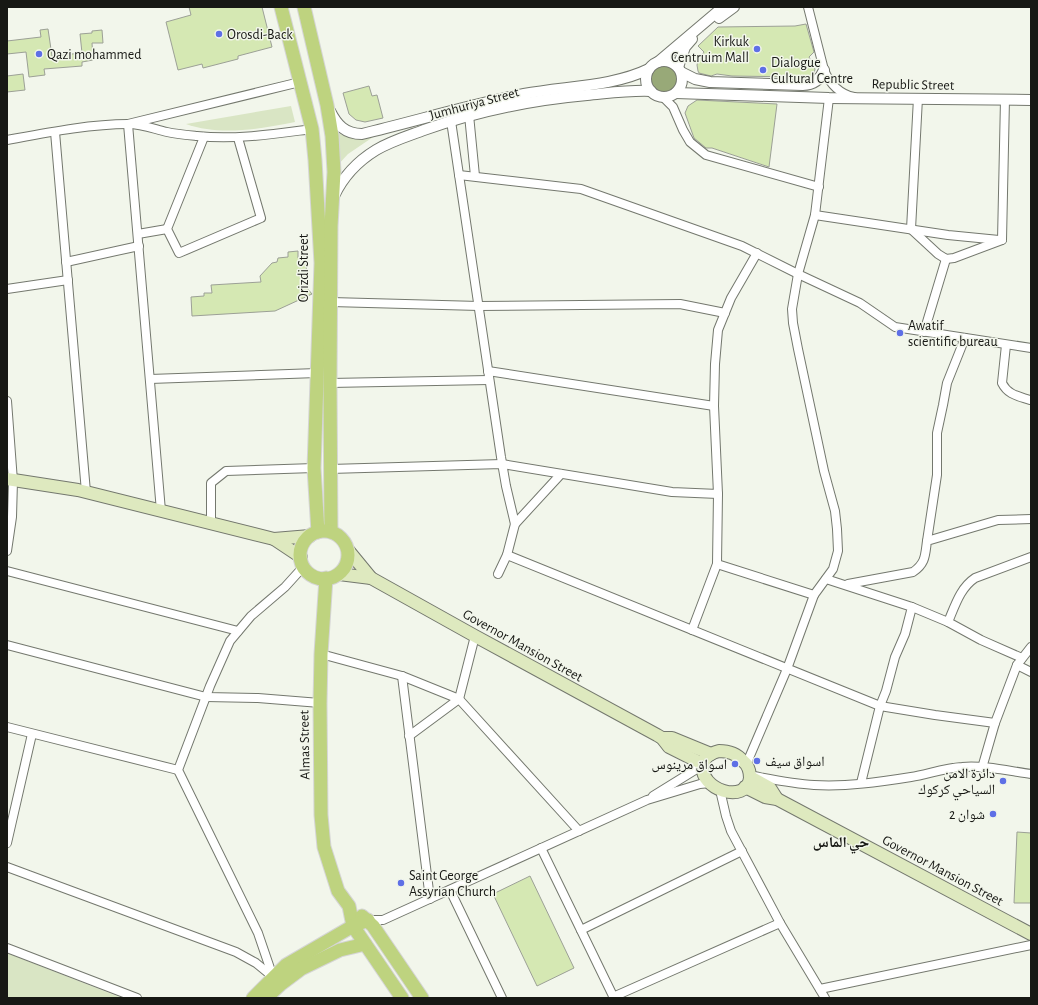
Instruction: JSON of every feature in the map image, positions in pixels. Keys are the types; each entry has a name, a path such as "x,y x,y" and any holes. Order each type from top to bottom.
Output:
{"main road":[{"name":"Orizdi Street","path":"281,7 312,129 321,263 314,468 320,533"},
{"name":"Orizdi Street","path":"306,11 327,105 332,136 334,172 332,202 330,469 320,533"},
{"path":"296,64 316,58"},
{"path":"10,480 86,492 274,539 320,533 342,539 348,550 347,563 333,576 316,577 307,571 302,562 274,539"},
{"path":"302,562 302,548 304,543 320,533"},
{"name":"Governor Mansion Street","path":"348,550 371,578 662,738 669,746 703,765"},
{"name":"Governor Mansion Street","path":"333,576 371,578"},
{"name":"Almas Street","path":"333,576 321,654 321,815 324,847 338,890 349,906 368,920 373,926 422,998"},
{"name":"Governor Mansion Street","path":"662,738 675,739 711,754 718,751 730,752 740,758 748,776 764,797 778,799 1031,934"},
{"path":"711,754 705,760 703,765 704,774 715,786 734,792 740,791 748,776"},
{"name":"Almas Street","path":"349,906 353,926 402,998"},
{"path":"266,998 286,965 353,926 368,920"},
{"path":"252,998 277,980 340,950 365,944"}],"street":[{"path":"723,7 649,69 646,80 651,91 654,94 663,97 673,107 690,142 706,155 819,187"},
{"path":"663,97 676,93 682,83 680,70 685,47 688,42 734,7"},
{"path":"808,7 824,70 831,84 837,89 857,98"},
{"path":"658,62 669,61 688,76 702,81 803,86 818,80 824,70"},
{"name":"Jumhuriya Street","path":"327,105 339,126 349,133 362,134 513,96 558,88 617,81 649,69"},
{"path":"7,140 55,132 128,124 300,82"},
{"name":"Jumhuriya Street","path":"332,202 338,188 354,166 370,154 388,144 451,121 469,115 508,106 549,99 615,92 651,91"},
{"name":"Republic Street","path":"676,93 828,98 1031,100"},
{"path":"828,98 815,215 798,274 792,309 793,323 824,471 835,511 838,529 838,551 832,569 814,596 748,776 816,785 841,785 913,777 963,767 1031,774"},
{"path":"911,230 918,98"},
{"path":"1002,240 1005,99"},
{"path":"469,115 475,176"},
{"path":"451,121 502,464 515,524 507,555 498,574"},
{"path":"128,124 143,125 168,132 204,137 238,138 312,129"},
{"path":"128,124 161,511"},
{"path":"55,132 86,492"},
{"path":"204,137 167,229 179,253 261,218 238,138"},
{"path":"459,175 581,189 742,246 860,303 895,327 1031,348"},
{"path":"815,215 948,235 1002,240"},
{"path":"138,234 167,229"},
{"path":"911,230 938,254 946,259 954,258 1002,240"},
{"path":"66,262 139,246"},
{"path":"692,630 717,564 718,494 714,406 715,364 718,330 731,298 757,254"},
{"path":"924,332 946,259"},
{"path":"7,290 68,280"},
{"path":"332,302 479,306 680,304 725,313"},
{"path":"846,585 912,572 921,565 924,560 937,476 938,433 947,383 965,338"},
{"path":"1006,345 1002,383 1004,388 1011,394 1030,400"},
{"path":"488,371 714,406"},
{"path":"150,379 317,373"},
{"path":"330,383 489,380"},
{"path":"7,401 12,517 7,551"},
{"path":"330,469 502,464 672,492 718,494"},
{"path":"211,523 211,482 226,471 314,468"},
{"path":"515,524 561,474"},
{"path":"927,541 998,520 1031,519"},
{"path":"507,555 880,706 995,723"},
{"path":"948,622 962,589 968,583 975,578 1031,557"},
{"path":"277,980 258,933 178,770 206,697 230,642 250,616 285,587 302,562"},
{"path":"717,564 814,596"},
{"path":"7,571 238,631"},
{"path":"826,579 912,607 948,622 1019,662 1031,672"},
{"path":"860,782 880,706 886,691 895,657 905,634 912,607"},
{"path":"409,736 458,699 475,636"},
{"path":"7,645 206,697 258,698 320,703"},
{"path":"982,768 995,723 1019,662 1031,647"},
{"path":"321,654 402,676 458,699 579,831"},
{"path":"402,676 430,899"},
{"path":"7,727 178,770"},
{"path":"7,843 32,734"},
{"path":"368,920 383,920 647,800 703,765"},
{"path":"647,800 694,786 715,786 731,831 780,923 825,998"},
{"path":"541,848 613,997 780,923"},
{"path":"581,930 742,851"},
{"path":"7,867 236,952 256,963 277,980"},
{"path":"450,890 502,998"},
{"path":"820,989 1031,945"},
{"path":"7,948 137,998"}],"shaded area":[{"path":"664,65 674,69 678,79 674,89 664,93 654,89 650,79 654,69"},
{"path":"291,106 295,122 268,127 240,130 212,130 186,124"},
{"path":"336,131 352,138 379,133 348,154 335,168"},
{"path":"7,953 122,998 7,998"}],"building":[{"name":"Orosdi-Back","path":"189,7 262,7 272,47 238,56 238,59 203,68 202,64 178,70 166,22 191,15"},
{"name":"Kirkuk Centruim Mall","path":"806,24 814,52 809,57 815,69 814,74 810,77 732,76 717,74 711,76 699,73 698,71 698,61 704,52 698,46 718,27 795,26"},
{"name":"Qazi mohammed","path":"48,29 52,56 82,53 80,34 102,30 103,43 92,43 93,60 82,62 82,66 44,69 45,75 29,77 26,52 7,54 7,41 41,37 40,30"},
{"name":"Qazi mohammed","path":"23,74 25,90 7,92 7,76"},
{"path":"369,86 372,96 377,95 383,118 365,122 356,120 349,114 343,93"},
{"path":"697,100 777,104 769,167 712,148 706,148 694,138 685,113 688,106"},
{"path":"298,251 298,258 306,257 307,288 312,294 275,311 192,316 191,297 204,296 204,293 212,293 211,285 261,282 260,276 272,263 277,262 278,258 288,257 288,252"},
{"path":"1017,832 1031,833 1031,903 1014,903"},
{"path":"530,876 574,968 537,986 493,894"}],"place":[{"name":"Orosdi-Back","path":"219,34"},
{"name":"Kirkuk Centruim Mall","path":"757,49"},
{"name":"Qazi mohammed","path":"39,54"},
{"name":"Dialogue Cultural Centre","path":"763,70"},
{"name":"Awatif scientific bureau","path":"900,333"},
{"name":"اسواق سيف","path":"757,761"},
{"name":"اسواق مرينوس","path":"735,764"},
{"name":"دائرة الامن السياحي كركوك","path":"1003,781"},
{"name":"شوان 2","path":"993,814"},
{"name":"Saint George Assyrian Church","path":"401,883"}],"district":[{"name":"حي الماس","path":"841,842"}]}
